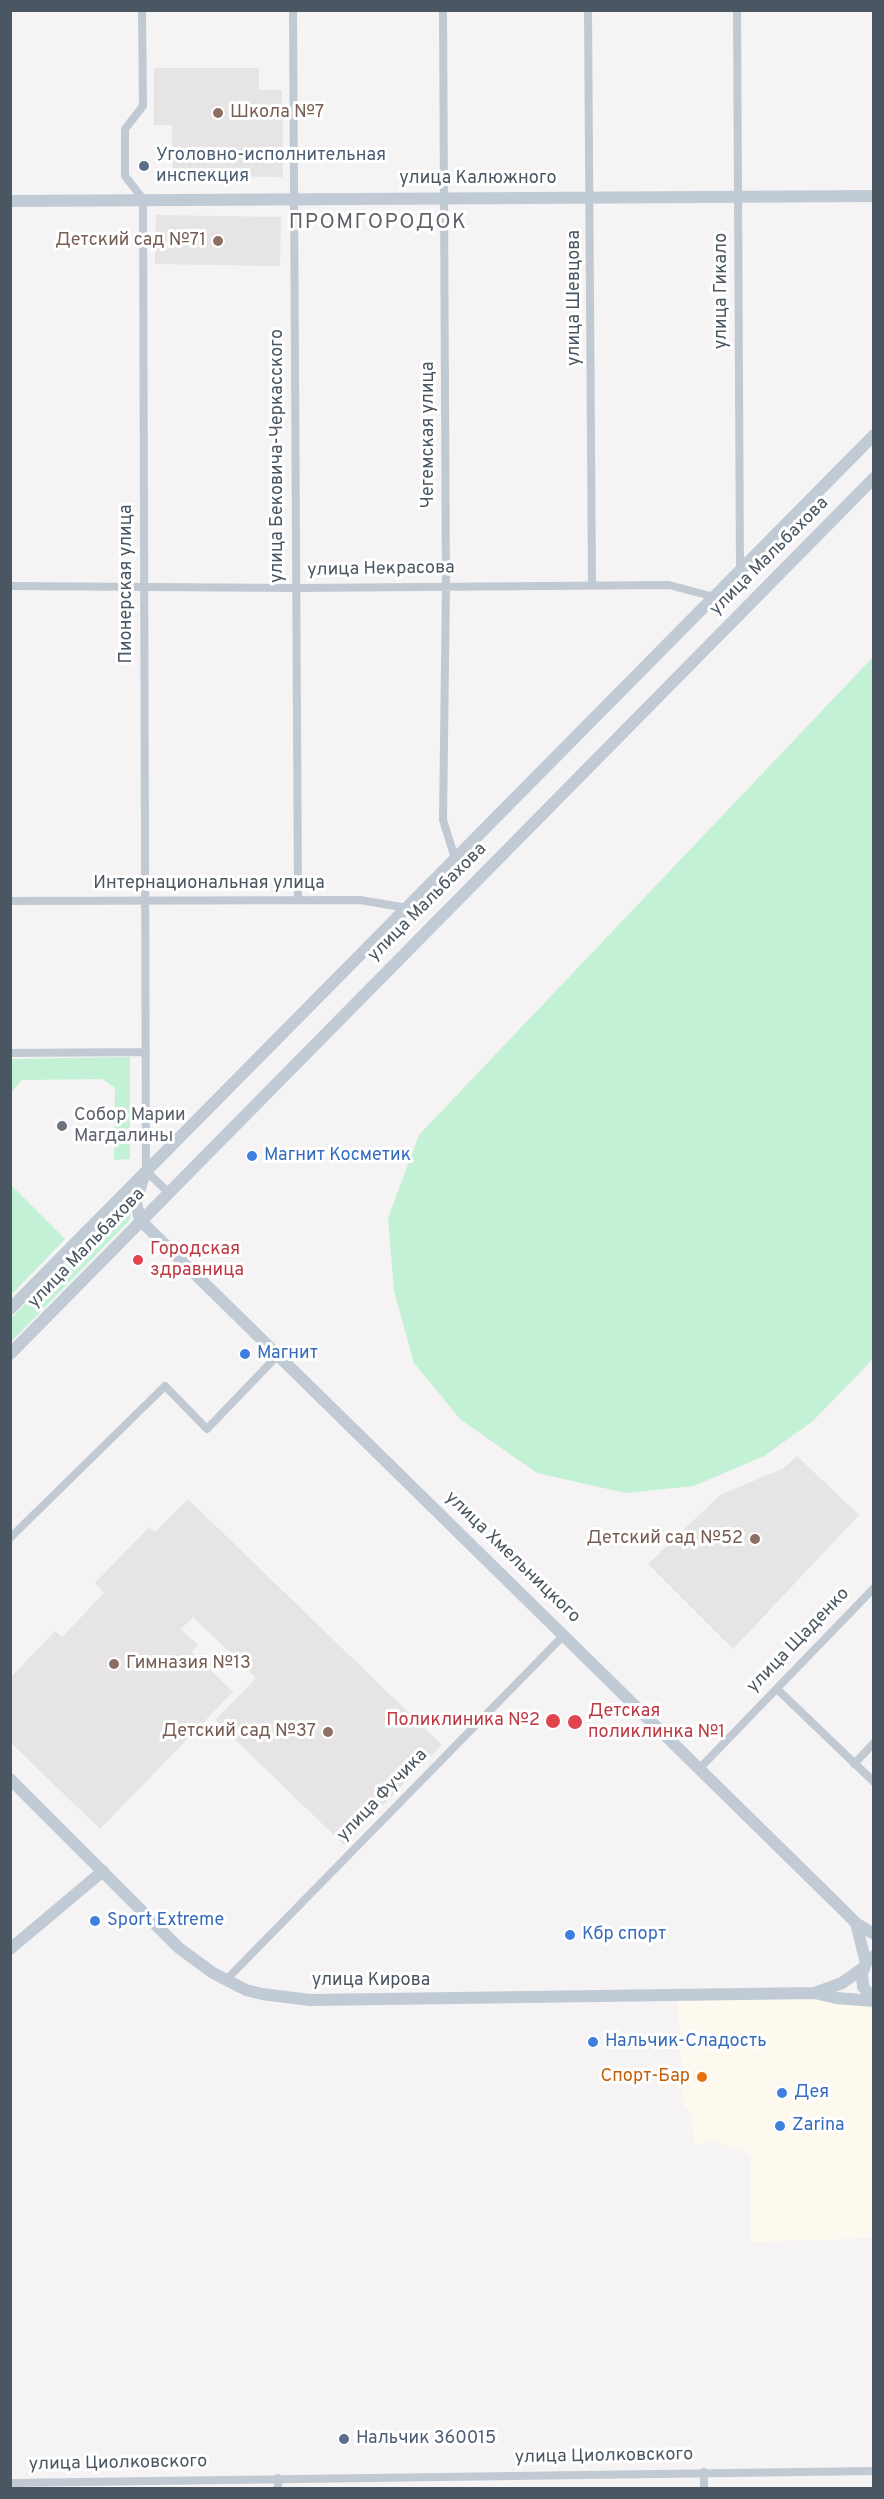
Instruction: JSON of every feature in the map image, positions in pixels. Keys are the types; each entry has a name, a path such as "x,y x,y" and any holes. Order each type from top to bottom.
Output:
{"main road":[{"name":"улица Калюжного","path":"10,201 873,196"},
{"name":"улица Мальбахова","path":"10,1310 873,435"},
{"name":"улица Мальбахова","path":"10,1354 873,478"},
{"path":"140,1220 136,1202 146,1171"},
{"path":"120,1198 136,1202"},
{"name":"улица Хмельницкого","path":"140,1220 565,1634 856,1923 873,1934"},
{"name":"улица Кирова","path":"10,1779 179,1948 200,1965 226,1980 262,1994 310,2000 815,1993"},
{"path":"10,1949 103,1871"},
{"path":"856,1923 868,1962 863,1987 873,2000"},
{"path":"815,1993 842,1983 868,1962"},
{"path":"815,1993 836,1998 873,2000"}],"street":[{"path":"142,10 143,106 125,129 125,176 143,199"},
{"name":"улица Бековича-Черкасского","path":"293,10 298,900"},
{"name":"Чегемская улица","path":"443,10 446,586 443,820 455,858"},
{"name":"улица Шевцова","path":"588,10 592,586"},
{"name":"улица Гикало","path":"737,10 740,570"},
{"name":"Пионерская улица","path":"143,199 146,1171"},
{"name":"улица Некрасова","path":"10,586 295,588 669,585 714,597"},
{"name":"Интернациональная улица","path":"10,901 360,900 407,908"},
{"path":"10,1053 146,1052"},
{"path":"146,1171 168,1192"},
{"path":"10,1538 165,1386 207,1429 278,1355"},
{"name":"улица Щаденко","path":"699,1769 873,1588"},
{"name":"улица Фучика","path":"226,1980 565,1634"},
{"path":"777,1689 873,1782"},
{"path":"854,1764 873,1743"},
{"name":"улица Циолковского","path":"10,2483 873,2471"},
{"path":"704,2472 704,2488"},
{"path":"278,2478 278,2488"}],"shaded area":[{"name":"Школа №7","path":"154,68 259,68 259,90 282,90 283,177 173,176 172,125 154,125"},
{"name":"Детский сад №71","path":"156,215 281,217 280,266 155,264"},
{"name":"Детский сад №52","path":"797,1456 859,1515 733,1649 648,1564 720,1495 784,1468"},
{"name":"Гимназия №13","path":"188,1499 442,1745 344,1845 215,1720 256,1678 193,1617 181,1629 198,1645 192,1652 233,1692 100,1829 11,1743 11,1677 55,1631 62,1637 104,1593 95,1583 149,1527 155,1532"},
{"path":"677,1994 873,2001 873,2238 751,2242 751,2155 714,2140 694,2145 691,2112 684,2107"}],"green space":[{"path":"873,657 873,1359 813,1421 764,1456 694,1486 626,1493 537,1473 460,1419 414,1363 394,1291 388,1218 419,1135"},
{"path":"130,1057 130,1159 114,1160 115,1088 102,1079 22,1080 11,1092 11,1059"},
{"path":"10,1184 65,1239 11,1295 10,1295"},
{"path":"124,1206 130,1208 129,1221 11,1342 11,1318"}],"place":[{"name":"Школа №7","path":"218,113"},
{"name":"Уголовно-исполнительная инспекция","path":"144,166"},
{"name":"Детский сад №71","path":"218,241"},
{"name":"Собор Марии Магдалины","path":"62,1126"},
{"name":"Магнит Косметик","path":"252,1156"},
{"name":"Городская здравница","path":"138,1260"},
{"name":"Магнит","path":"245,1354"},
{"name":"Детский сад №52","path":"755,1539"},
{"name":"Гимназия №13","path":"114,1664"},
{"name":"Поликлиника №2","path":"553,1721"},
{"name":"Детская поликлинка №1","path":"575,1722"},
{"name":"Детский сад №37","path":"328,1732"},
{"name":"Sport Extreme","path":"95,1921"},
{"name":"Кбр спорт","path":"570,1935"},
{"name":"Нальчик-Сладость","path":"593,2042"},
{"name":"Спорт-Бар","path":"702,2077"},
{"name":"Дея","path":"782,2093"},
{"name":"Zarina","path":"780,2126"},
{"name":"Нальчик 360015","path":"344,2439"}],"district":[{"name":"ПРОМГОРОДОК","path":"378,224"}]}
